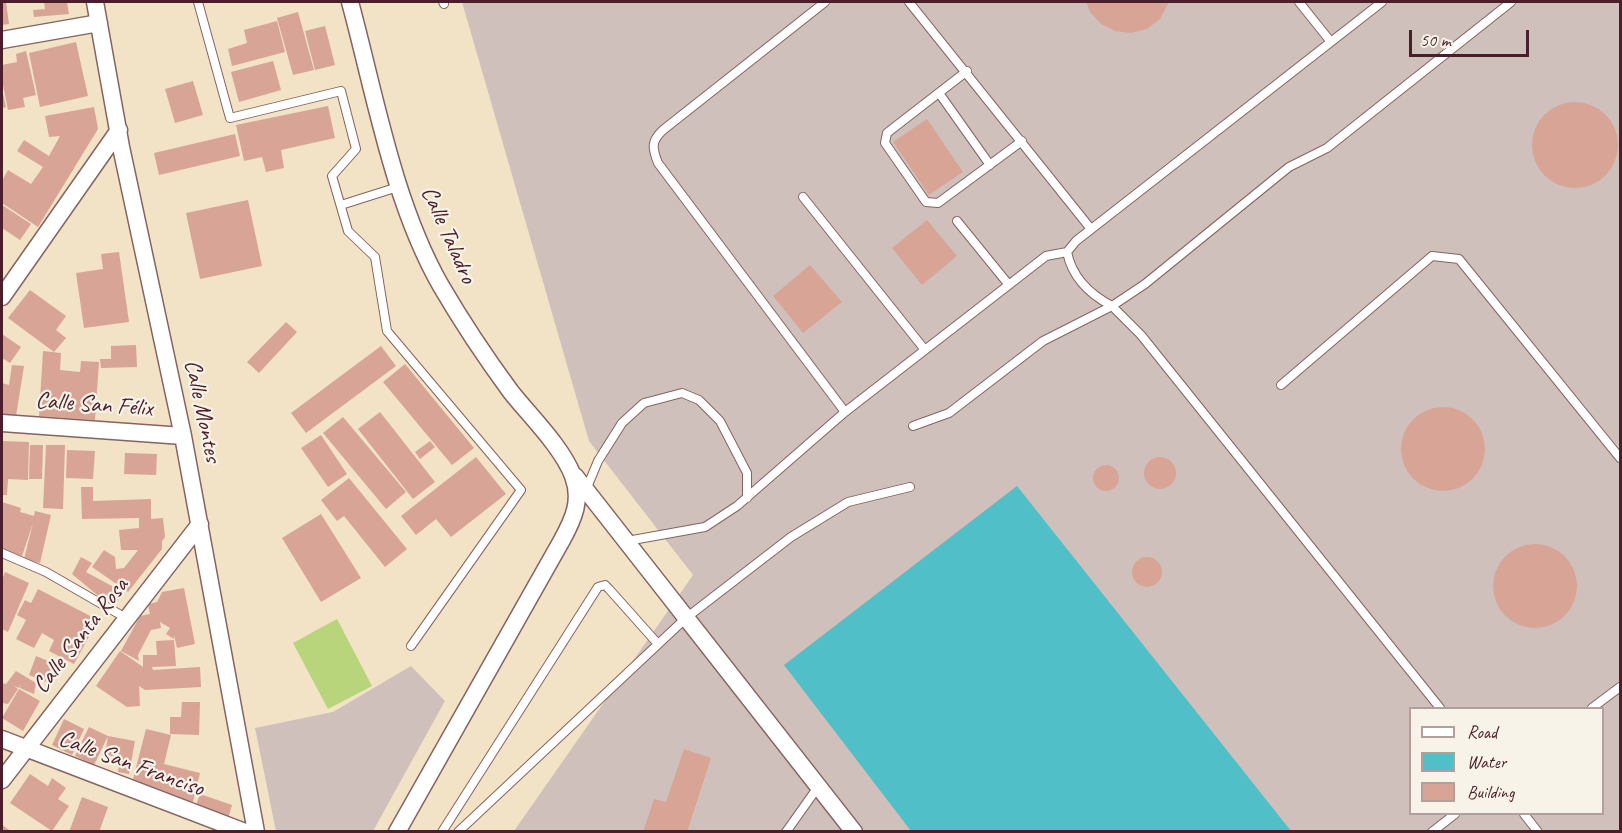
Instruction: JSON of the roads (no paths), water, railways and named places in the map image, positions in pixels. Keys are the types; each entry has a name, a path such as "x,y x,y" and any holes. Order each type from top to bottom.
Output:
{"street":[{"name":"Calle Montes","path":"95,2 119,130 183,436 256,831"},
{"name":"Calle Taladro","path":"350,2 400,186 421,243 441,284 480,347 564,458 572,473"},
{"path":"2,40 99,23"},
{"path":"2,297 119,130"},
{"name":"Calle San Félix","path":"2,423 183,436"},
{"path":"572,473 854,831"},
{"path":"397,831 573,519 578,503 572,473"},
{"name":"Calle Santa Rosa","path":"2,780 23,749 200,524"},
{"name":"Calle San Franciso","path":"2,740 245,831"}],"lane":[{"path":"198,2 230,118 341,92 356,149 332,176 348,231 375,257 387,331 521,490 411,646"},
{"path":"825,2 663,130 654,138 652,149 658,163 845,412"},
{"path":"909,2 967,71 1091,229"},
{"path":"1299,2 1331,42"},
{"path":"626,542 705,526 747,498 845,412 1046,256 1067,252 1091,229 1382,2"},
{"path":"914,426 949,413 1043,341 1112,306 1145,284 1289,167 1327,148 1511,2"},
{"path":"967,71 887,133 885,143 926,202 938,203 1022,141"},
{"path":"939,93 990,165"},
{"path":"341,205 400,186"},
{"path":"803,197 925,350"},
{"path":"957,221 1009,285"},
{"path":"1067,252 1070,269 1082,283 1112,306 1141,335 1439,707"},
{"path":"1281,385 1432,256 1459,259 1620,458"},
{"path":"586,490 598,461 622,423 644,403 682,393 699,400 720,421 747,473 747,498"},
{"path":"458,831 686,618 791,537 848,502 910,487"},
{"path":"2,553 46,572 126,618"},
{"path":"442,831 597,587 605,585 657,644"},
{"path":"1593,707 1620,687"},
{"path":"786,831 818,787"},
{"path":"1432,831 1452,815"},
{"path":"1526,815 1538,831"},
{"path":"792,822 799,831"}],"water":[{"path":"1017,486 1291,831 911,831 784,665"}]}
